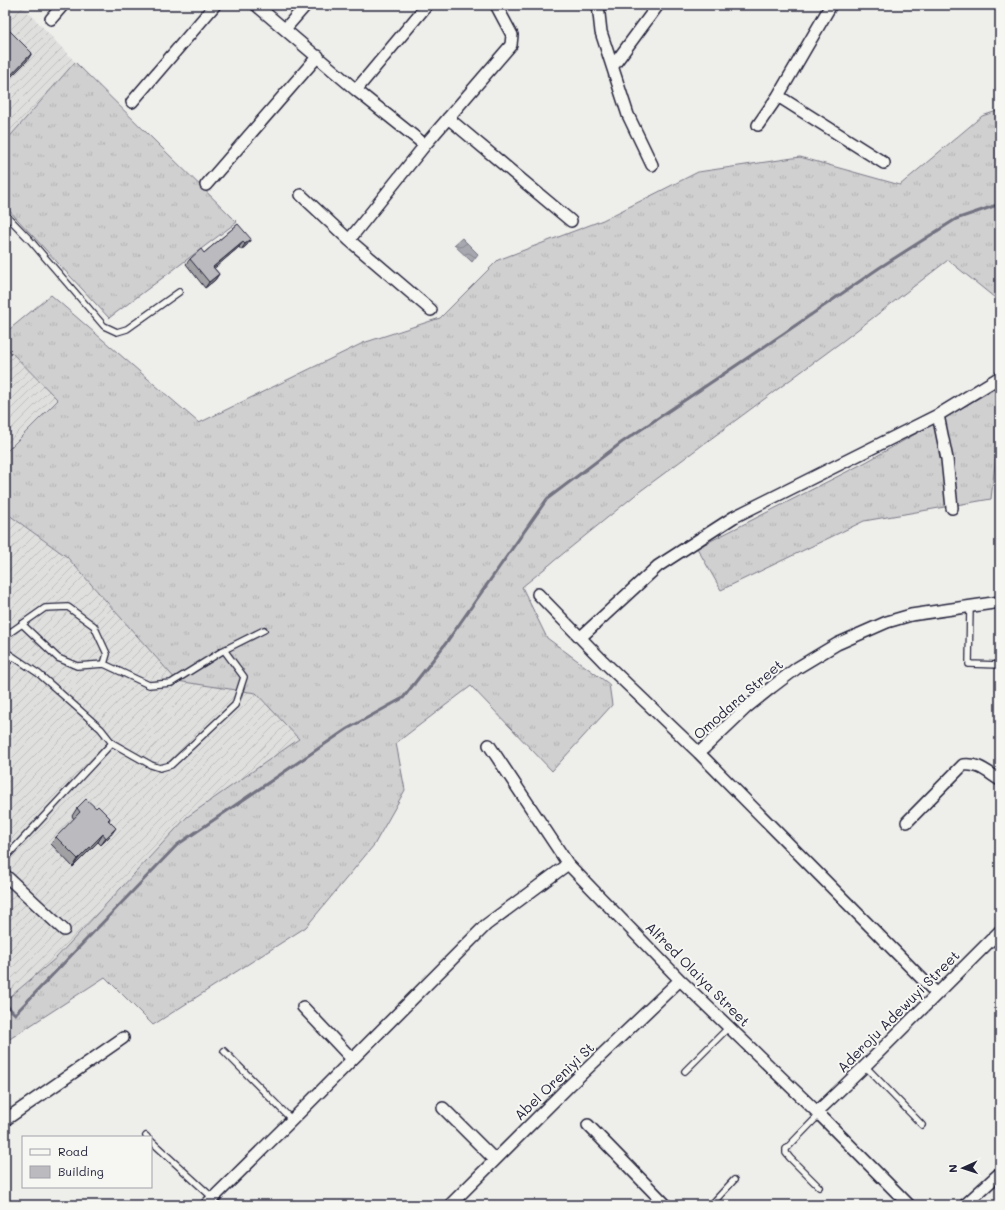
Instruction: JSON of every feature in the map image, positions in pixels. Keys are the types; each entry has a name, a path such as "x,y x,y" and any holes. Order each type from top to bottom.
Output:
{"street":[{"path":"51,18 63,5"},
{"path":"132,102 215,5"},
{"path":"256,5 318,56 356,90 425,145"},
{"path":"285,29 306,5"},
{"path":"356,90 427,5"},
{"path":"349,240 425,145 511,45 512,35 496,5"},
{"path":"598,5 601,32 628,115 652,165"},
{"path":"613,66 658,5"},
{"path":"758,125 778,96 831,5"},
{"path":"206,185 318,56"},
{"path":"778,96 884,163"},
{"path":"448,118 571,221"},
{"path":"301,195 349,240 431,310"},
{"path":"581,637 658,566 734,517 938,414 1000,377"},
{"path":"938,414 947,459 952,508"},
{"path":"538,594 603,660 699,753 936,994"},
{"name":"Omodara Street","path":"699,753 747,707 772,687 797,668 837,644 887,622 911,615 1000,602"},
{"name":"Alfred Olaiya Street","path":"488,746 568,864 680,980 909,1205"},
{"path":"907,822 963,765 972,764 980,767 1000,780"},
{"path":"209,1201 292,1120 486,925 568,864"},
{"path":"5,875 64,930"},
{"name":"Aderoju Adewuyi Street","path":"818,1114 1000,931"},
{"name":"Abel Oreniyi St","path":"450,1205 568,1087 680,980"},
{"path":"303,1007 352,1059"},
{"path":"5,1120 123,1038"},
{"path":"444,1108 495,1160"},
{"path":"588,1125 666,1205"},
{"path":"965,1205 1000,1172"}],"lane":[{"path":"5,214 30,240 104,326 117,332 127,329 179,292"},
{"path":"970,606 969,664 1000,665"},
{"path":"5,636 45,608 68,607 94,626 107,654 104,664"},
{"path":"22,624 58,658 77,666 104,664 149,685 171,683 224,650 264,630"},
{"path":"5,651 39,674 101,729 112,743 151,765 160,768 172,765 235,705 244,677 224,650"},
{"path":"5,665 12,657"},
{"path":"5,858 112,743"},
{"path":"686,1071 729,1027"},
{"path":"224,1051 292,1120"},
{"path":"865,1066 922,1125"},
{"path":"818,1114 786,1148 786,1154 819,1187"},
{"path":"152,1142 209,1201"},
{"path":"711,1205 734,1180"}],"shaded area":[{"path":"5,5 22,5 75,62 5,142"},
{"path":"5,346 58,400 5,453"},
{"path":"5,512 67,557 177,681 256,693 299,739 187,817 56,958 5,1001 5,676 11,669 5,663"}],"green space":[{"path":"75,62 237,222 109,318 5,206 5,142"},
{"path":"1000,110 1000,302 948,260 844,340 639,492 522,587 547,638 609,684 612,705 552,771 471,686 396,743 405,790 374,845 306,927 153,1025 105,977 5,1042 5,1001 56,958 187,817 299,739 256,693 177,681 67,557 5,512 5,453 58,400 5,346 5,333 51,295 199,423 363,343 440,318 498,260 603,220 698,172 800,157 900,185 982,116"},
{"path":"1000,386 1000,453 996,455 991,499 864,521 721,590 697,548 866,462"}],"water":[{"path":"462,238 478,254 472,262 454,245"}],"building":[{"path":"5,26 32,53 5,81"},
{"path":"238,224 251,239 245,244 243,242 213,267 219,274 209,282 190,259 201,249 204,253"},
{"path":"86,799 96,808 98,806 110,818 108,820 116,828 106,838 103,834 78,859 56,837 80,812 77,808"}],"waterway":[{"path":"5,1004 15,1014 177,845 347,729 403,698 446,643 547,499 621,443 879,268 956,219 1000,204"}]}
